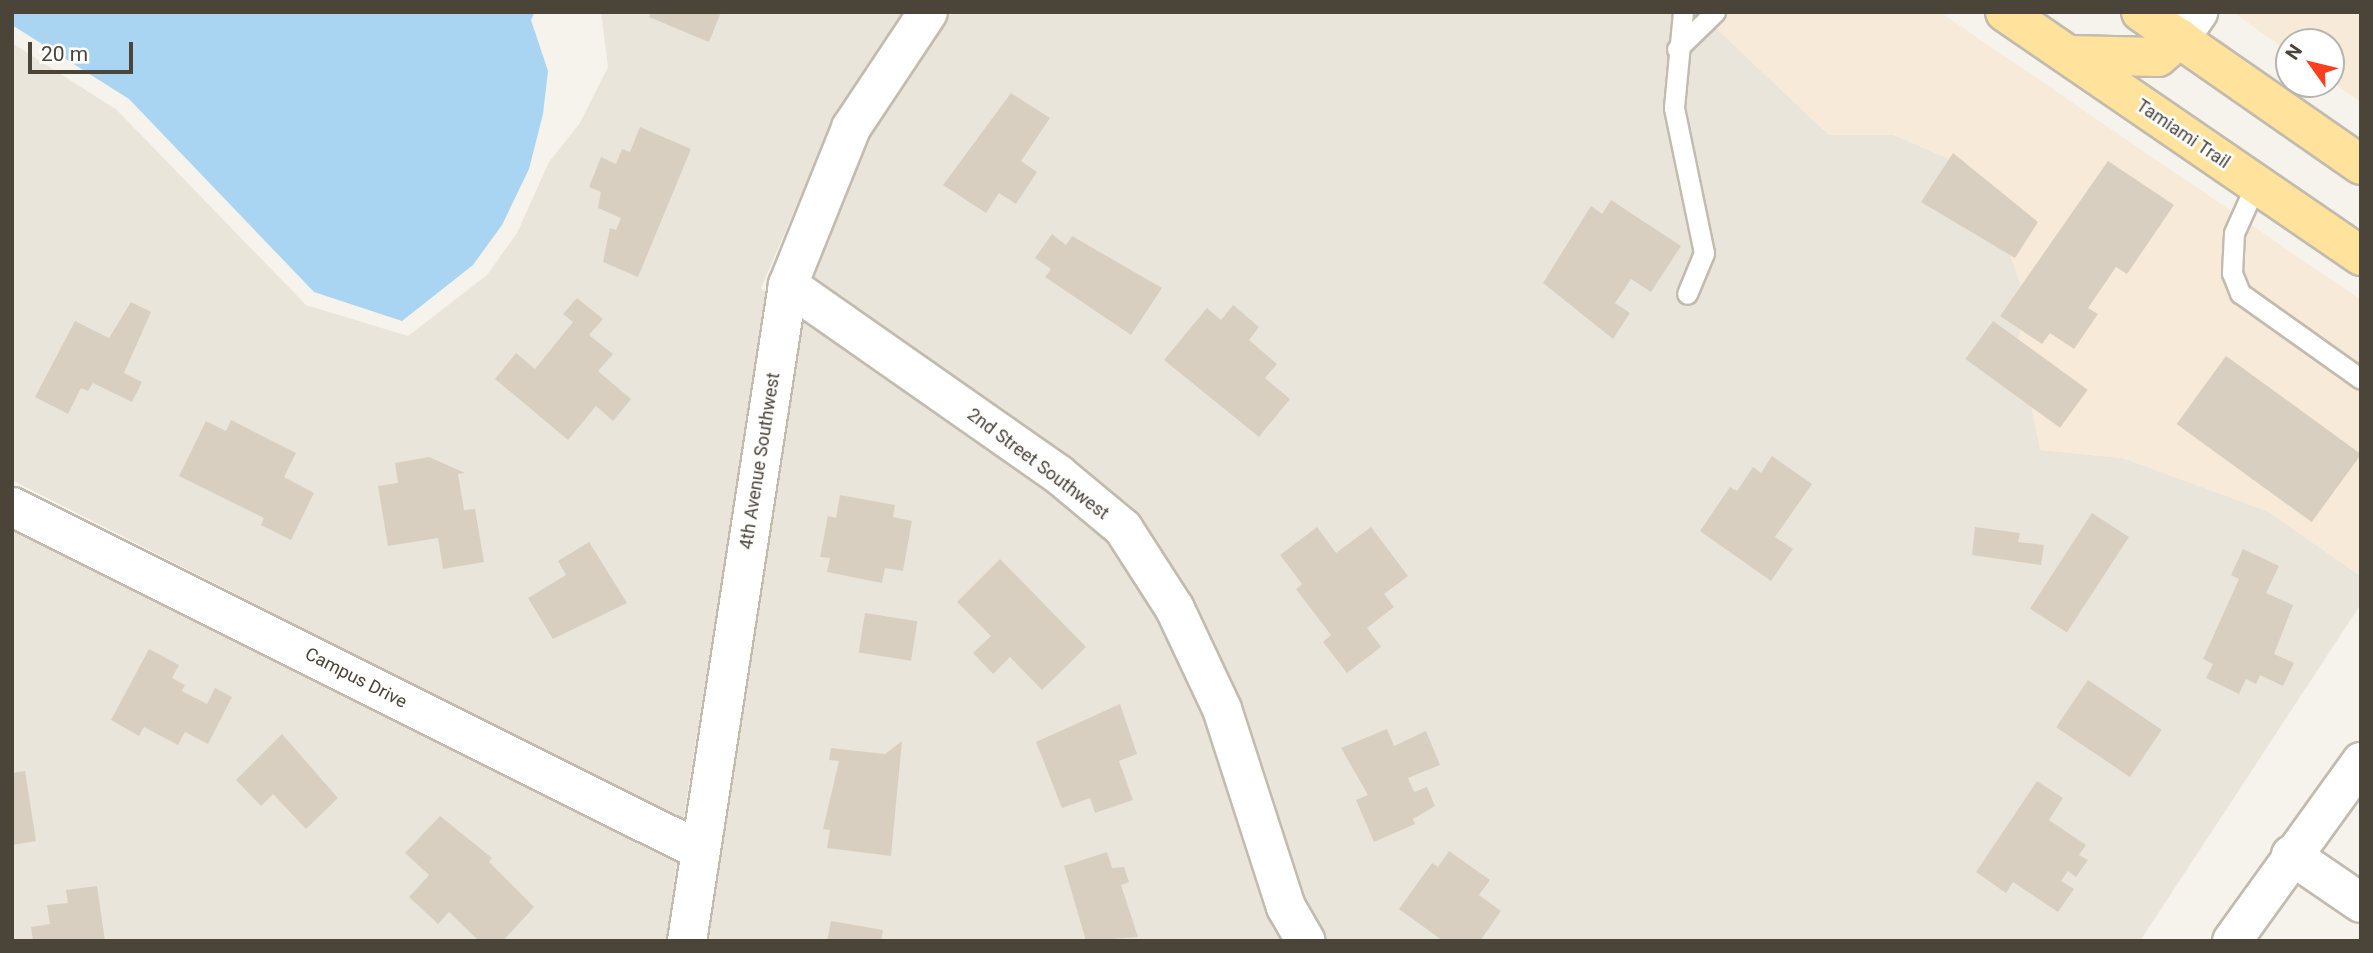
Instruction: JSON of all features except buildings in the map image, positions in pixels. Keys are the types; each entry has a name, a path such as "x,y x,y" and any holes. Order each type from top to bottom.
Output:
{"main road":[{"name":"Tamiami Trail","path":"2005,12 2361,256"},
{"path":"2141,12 2188,25 2361,165"},
{"path":"2068,55 2158,57 2188,25"}],"street":[{"name":"4th Avenue Southwest","path":"687,941 788,285 851,128 928,12"},
{"name":"2nd Street Southwest","path":"788,285 1059,474 1123,528 1175,609 1222,709 1286,907 1306,941"},
{"name":"Campus Drive","path":"12,507 699,850"},
{"path":"2232,941 2291,855 2361,762"},
{"path":"2291,855 2361,903"}],"lane":[{"path":"1683,12 1677,49 1680,157 1704,253 1687,294"},
{"path":"1677,49 1715,12"},
{"path":"2256,184 2234,233 2232,273 2240,293 2361,379"}],"shaded area":[{"path":"601,12 904,12 833,120 761,288 767,292 683,822 12,480 12,43 117,110 306,305 408,336 487,275 517,233 549,162 580,123 608,67"},
{"path":"952,12 1699,12 1829,135 1894,135 1945,157 1989,195 2024,294 2040,450 2123,458 2267,511 2361,576 2361,604 2140,941 1327,941 1304,901 1192,603 812,280 868,138"},
{"path":"1699,12 1940,12 2361,300 2361,576 2267,511 2123,458 2040,450 2018,344 2024,294 1989,195 1945,157 1894,135 1829,135"},
{"path":"2233,12 2361,12 2361,102 2345,91 2345,28 2275,28 2275,42"},
{"path":"803,318 1047,488 1108,539 1157,616 1203,714 1285,941 707,941"},
{"path":"12,520 677,859 667,941 12,941"}],"water":[{"path":"12,12 535,12 531,20 548,71 543,114 529,169 502,225 473,265 402,321 314,292 129,99 12,25"}]}
